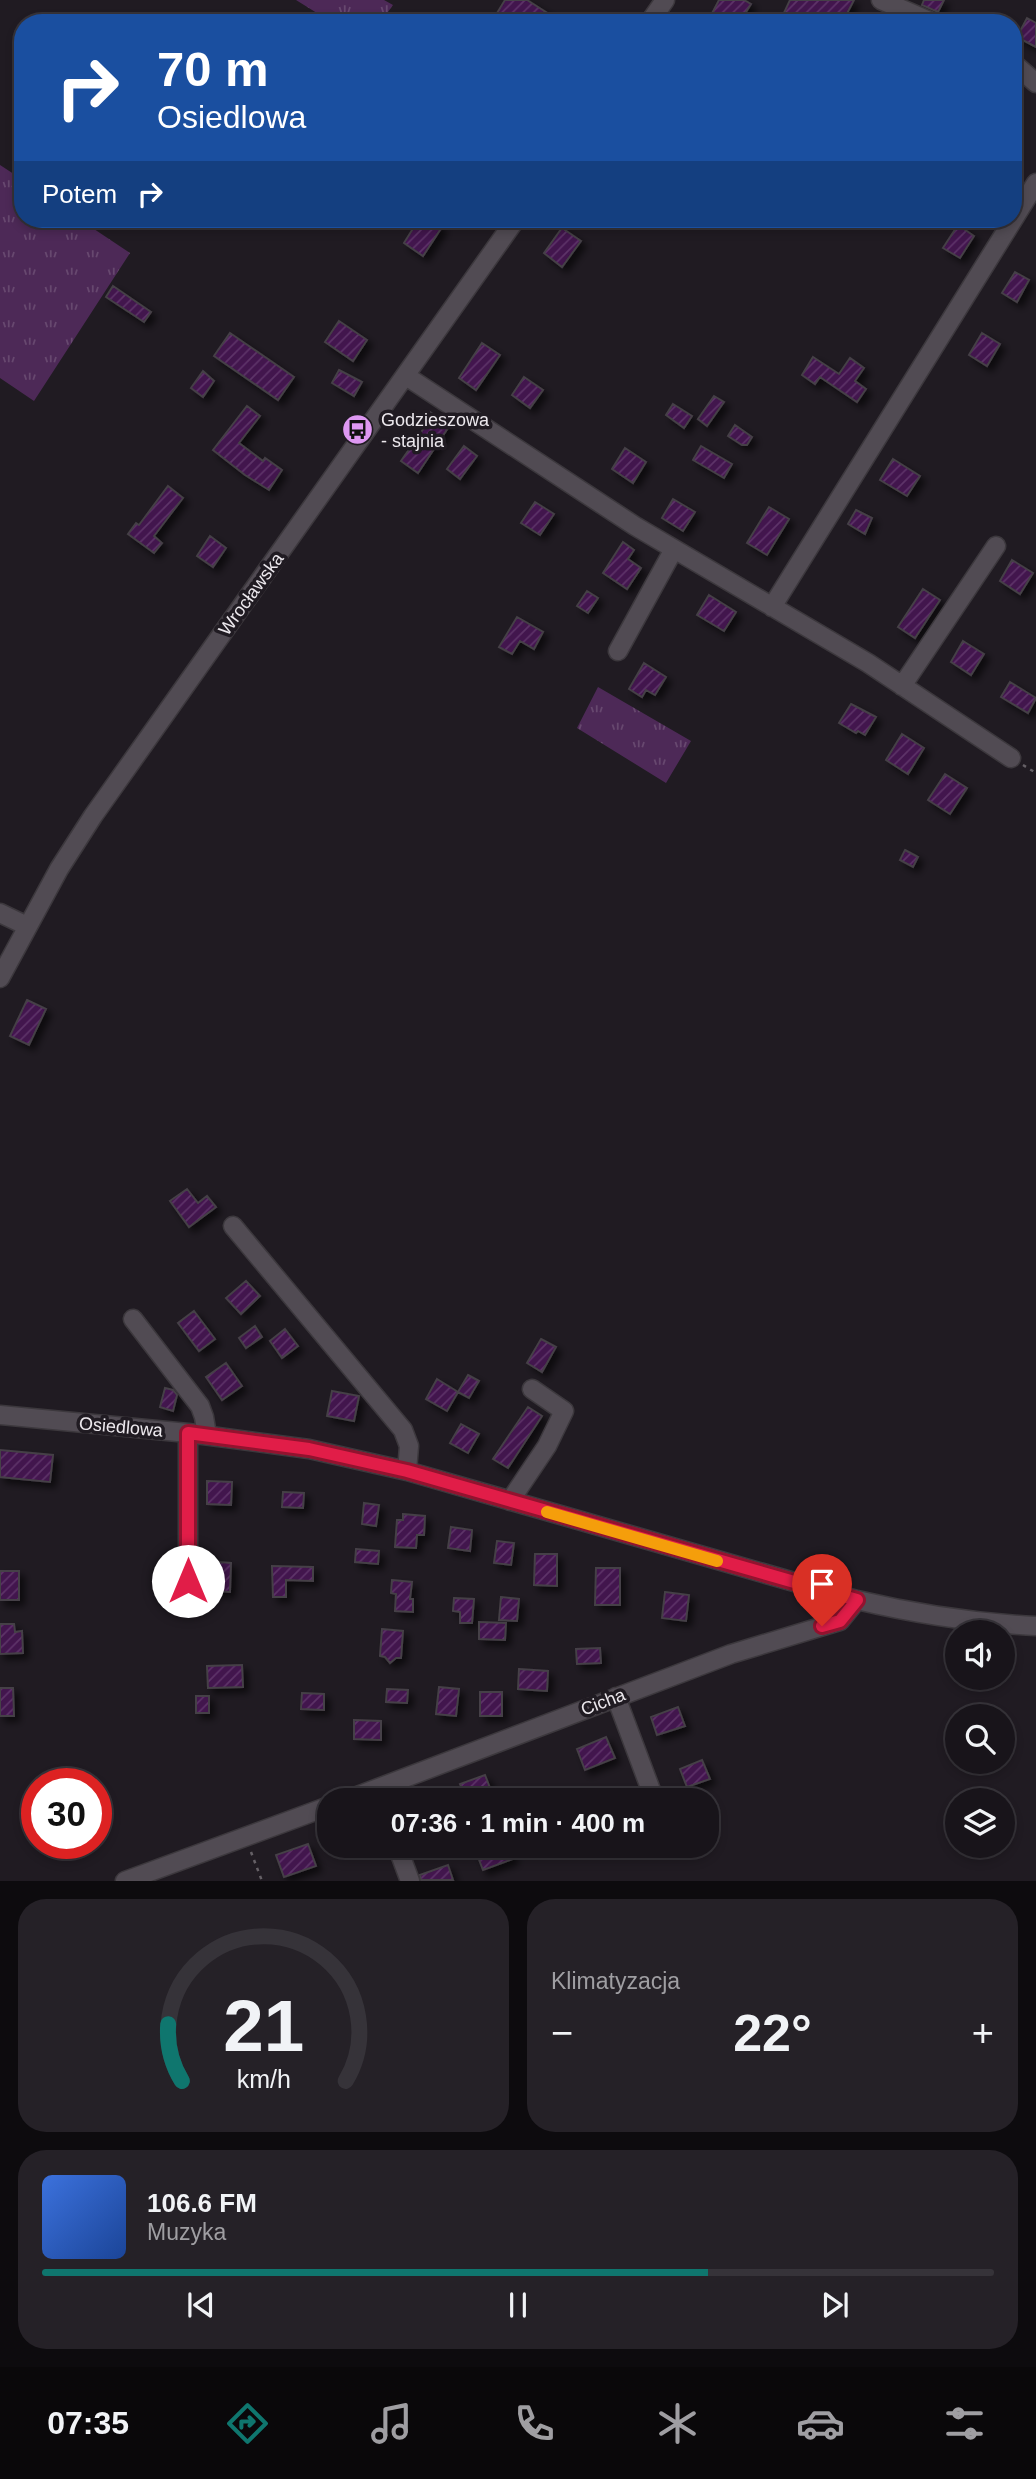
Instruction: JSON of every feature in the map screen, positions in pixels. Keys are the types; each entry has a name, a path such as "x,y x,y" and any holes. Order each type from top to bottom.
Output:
{"street":[{"path":"881,0 913,14"},
{"path":"1022,71 1036,83"},
{"path":"1022,205 1036,183"},
{"name":"Wrocławska","path":"0,978 59,869 128,764 510,228"},
{"path":"772,607 1008,228"},
{"path":"406,376 635,526 902,686 1011,758"},
{"path":"902,686 996,546"},
{"path":"618,651 674,549"},
{"path":"0,913 27,926"},
{"path":"233,1226 403,1430 408,1446 407,1471"},
{"path":"133,1319 200,1406 204,1417 198,1434 188,1605"},
{"path":"510,1501 547,1446 564,1411 532,1389"},
{"name":"Osiedlowa","path":"0,1415 198,1434 309,1449 407,1471 857,1600 963,1620 1036,1626"},
{"name":"Cicha","path":"395,1788 616,1697 731,1654 840,1621 857,1600"},
{"path":"616,1697 650,1788"},
{"path":"125,1881 317,1810"},
{"path":"401,1858 410,1881"}],"path":[{"path":"246,1836 262,1881"}],"green space":[{"path":"296,0 384,0 393,5 386,14 319,14"},
{"path":"0,165 14,174 14,228 92,228 130,253 34,401 0,378"},
{"path":"598,687 691,741 666,783 577,728"}],"building":[{"path":"505,0 527,0 549,14 524,14 496,14"},
{"path":"719,0 744,0 751,4 745,14 712,14"},
{"path":"790,0 854,0 847,14 783,14"},
{"path":"924,0 944,0 938,12 922,5"},
{"path":"1027,18 1036,23 1036,47 1022,40 1022,28"},
{"path":"413,228 441,228 423,256 404,243"},
{"path":"562,228 581,241 562,267 544,253"},
{"path":"956,228 962,228 974,236 960,258 943,248"},
{"path":"1015,272 1029,280 1017,302 1002,293"},
{"path":"113,286 151,312 144,322 106,297"},
{"path":"339,321 367,340 353,361 325,342"},
{"path":"230,333 294,377 278,400 214,356"},
{"path":"982,333 1000,344 987,366 969,355"},
{"path":"482,343 500,355 476,390 459,378"},
{"path":"813,357 839,374 850,358 864,368 855,381 866,389 857,402 820,377 815,384 802,375"},
{"path":"339,370 362,382 354,396 332,383"},
{"path":"203,371 214,381 203,397 191,388"},
{"path":"524,377 543,390 530,408 512,395"},
{"path":"714,396 724,402 707,426 698,419"},
{"path":"673,404 692,416 684,428 666,415"},
{"path":"247,406 260,416 239,443 263,461 265,458 282,470 269,490 213,450"},
{"path":"430,412 450,425 418,473 401,461 424,428 421,426"},
{"path":"735,425 752,437 747,445 742,445 728,436"},
{"path":"464,446 477,456 460,479 447,469"},
{"path":"701,446 732,464 724,478 693,460"},
{"path":"625,448 646,462 633,483 612,469"},
{"path":"893,459 920,476 907,496 880,480"},
{"path":"168,486 183,498 154,536 162,543 154,553 128,534 136,523 139,525"},
{"path":"673,499 695,512 683,531 662,518"},
{"path":"535,502 554,514 540,535 521,523"},
{"path":"769,507 789,519 767,555 747,543"},
{"path":"856,510 872,518 865,534 848,524"},
{"path":"210,536 226,548 213,567 197,556"},
{"path":"623,542 634,550 628,559 641,568 627,589 603,573"},
{"path":"1012,560 1033,573 1020,594 1000,581"},
{"path":"923,589 940,600 915,638 898,627"},
{"path":"587,591 598,598 588,613 577,606"},
{"path":"709,595 736,612 724,631 697,615"},
{"path":"517,617 543,632 534,649 520,641 512,654 499,647"},
{"path":"963,641 984,654 971,675 951,662"},
{"path":"644,663 666,677 655,695 646,690 642,697 629,689"},
{"path":"1010,682 1036,698 1028,713 1001,697"},
{"path":"851,704 876,717 865,735 839,723"},
{"path":"902,734 924,748 908,774 886,760"},
{"path":"945,774 967,788 950,814 928,800"},
{"path":"905,850 918,857 913,867 900,860"},
{"path":"27,1000 46,1009 29,1045 10,1036"},
{"path":"187,1189 198,1203 207,1196 216,1207 189,1227 170,1201"},
{"path":"246,1281 260,1296 241,1314 226,1298"},
{"path":"194,1311 215,1339 199,1351 178,1323"},
{"path":"255,1326 262,1337 246,1348 239,1338"},
{"path":"285,1329 298,1346 282,1358 270,1341"},
{"path":"541,1339 556,1347 542,1372 527,1363"},
{"path":"226,1363 242,1386 222,1400 206,1377"},
{"path":"468,1375 479,1381 469,1398 458,1392"},
{"path":"437,1379 458,1392 447,1411 426,1399"},
{"path":"165,1388 173,1390 177,1395 173,1411 160,1407"},
{"path":"332,1391 359,1396 354,1421 327,1416"},
{"path":"528,1407 542,1416 508,1468 493,1459"},
{"path":"461,1424 479,1434 468,1453 450,1443"},
{"path":"0,1450 53,1455 50,1482 0,1477"},
{"path":"207,1481 232,1482 231,1505 207,1504"},
{"path":"283,1492 304,1493 303,1508 282,1507"},
{"path":"364,1503 379,1505 376,1526 362,1524"},
{"path":"403,1514 425,1516 424,1535 417,1535 416,1548 395,1547 397,1520 403,1520"},
{"path":"451,1527 472,1530 470,1551 448,1548"},
{"path":"497,1541 514,1543 511,1565 494,1563"},
{"path":"356,1549 379,1551 378,1564 355,1562"},
{"path":"535,1554 557,1554 557,1586 534,1585"},
{"path":"218,1562 231,1563 230,1592 216,1591"},
{"path":"272,1566 313,1567 313,1581 286,1580 286,1597 273,1597"},
{"path":"596,1568 620,1568 620,1605 595,1605"},
{"path":"0,1571 19,1571 19,1600 0,1600"},
{"path":"392,1580 412,1582 410,1599 413,1599 413,1612 395,1611 396,1594 391,1593"},
{"path":"665,1592 689,1595 686,1621 662,1618"},
{"path":"501,1597 519,1599 517,1621 499,1620"},
{"path":"454,1598 474,1599 472,1623 460,1623 460,1612 453,1611"},
{"path":"479,1622 506,1623 505,1640 479,1639"},
{"path":"0,1624 14,1624 15,1632 22,1631 23,1653 0,1654"},
{"path":"382,1629 403,1631 401,1658 390,1663 380,1656"},
{"path":"600,1648 601,1663 577,1664 576,1649"},
{"path":"242,1665 243,1687 208,1688 207,1666"},
{"path":"519,1669 548,1671 547,1691 518,1689"},
{"path":"439,1687 459,1689 456,1716 436,1714"},
{"path":"0,1688 13,1688 14,1716 0,1716"},
{"path":"387,1689 408,1690 407,1703 386,1702"},
{"path":"480,1692 502,1692 502,1716 480,1716"},
{"path":"302,1693 324,1694 324,1710 301,1709"},
{"path":"196,1696 209,1696 209,1713 196,1713"},
{"path":"678,1707 685,1726 657,1735 651,1717"},
{"path":"354,1720 381,1721 381,1740 354,1739"},
{"path":"606,1737 615,1758 585,1770 577,1749"},
{"path":"702,1760 710,1779 687,1787 680,1769"},
{"path":"485,1775 490,1788 462,1788 460,1784"},
{"path":"308,1844 316,1866 284,1877 276,1855"},
{"path":"478,1858 513,1858 513,1859 483,1870"},
{"path":"448,1865 453,1880 421,1880 420,1875"}],"slow traffic":[{"path":"547,1512 717,1561"}],"place":[{"name":"Godzieszowa - stajnia","path":"358,430"}],"route":[{"path":"188,1581 188,1433 309,1449 407,1471 857,1600 840,1621 822,1626"}]}
